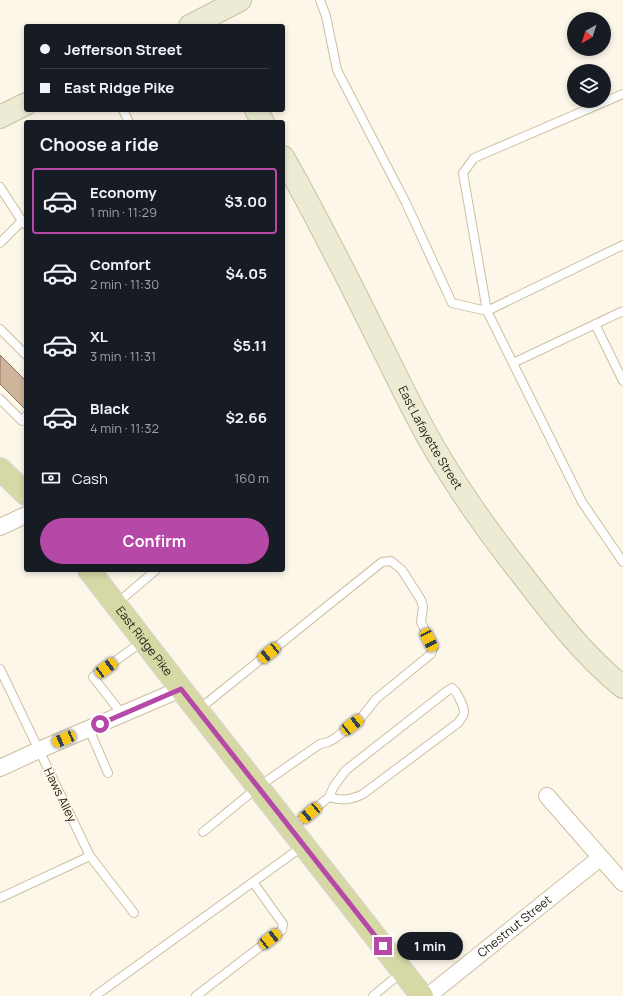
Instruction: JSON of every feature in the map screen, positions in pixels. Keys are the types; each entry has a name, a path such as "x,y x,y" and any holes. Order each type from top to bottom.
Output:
{"main road":[{"path":"0,469 24,492"},
{"name":"East Ridge Pike","path":"91,572 422,996"}],"street":[{"path":"201,24 240,0"},
{"path":"0,117 24,105"},
{"name":"East Lafayette Street","path":"285,161 414,412 439,457 500,547 538,596 579,645 623,687"},
{"path":"0,527 24,516"},
{"path":"0,768 181,689"},
{"path":"547,796 623,883"},
{"name":"Chestnut Street","path":"428,996 600,858"}],"lane":[{"path":"320,0 326,16"},
{"path":"325,0 326,16 337,70 406,203 452,303 487,311 623,245"},
{"path":"623,94 474,158 463,172 487,311 582,502 623,562"},
{"path":"0,187 24,223 0,243"},
{"path":"513,363 623,312"},
{"path":"595,324 623,381"},
{"path":"0,329 24,353"},
{"path":"0,399 22,421 24,418"},
{"path":"197,710 382,562 391,561 402,570 421,600 423,607 421,622 433,648 431,654 376,699 361,718 334,739 320,744 258,787 203,832"},
{"path":"115,604 154,572"},
{"path":"122,714 93,677 143,641"},
{"name":"Haws Alley","path":"0,669 90,856 134,913"},
{"path":"290,829 329,797 346,770 447,691 452,688 456,691 464,711 458,723 363,794 352,800 339,800 329,797"},
{"path":"89,729 108,773"},
{"path":"96,996 304,846"},
{"path":"0,898 90,856"},
{"path":"196,996 282,930 283,924 253,882"},
{"path":"373,996 403,972"}],"building":[{"path":"0,355 24,379 24,408 0,384"}],"route":[{"path":"100,724 181,689 383,946"}]}
